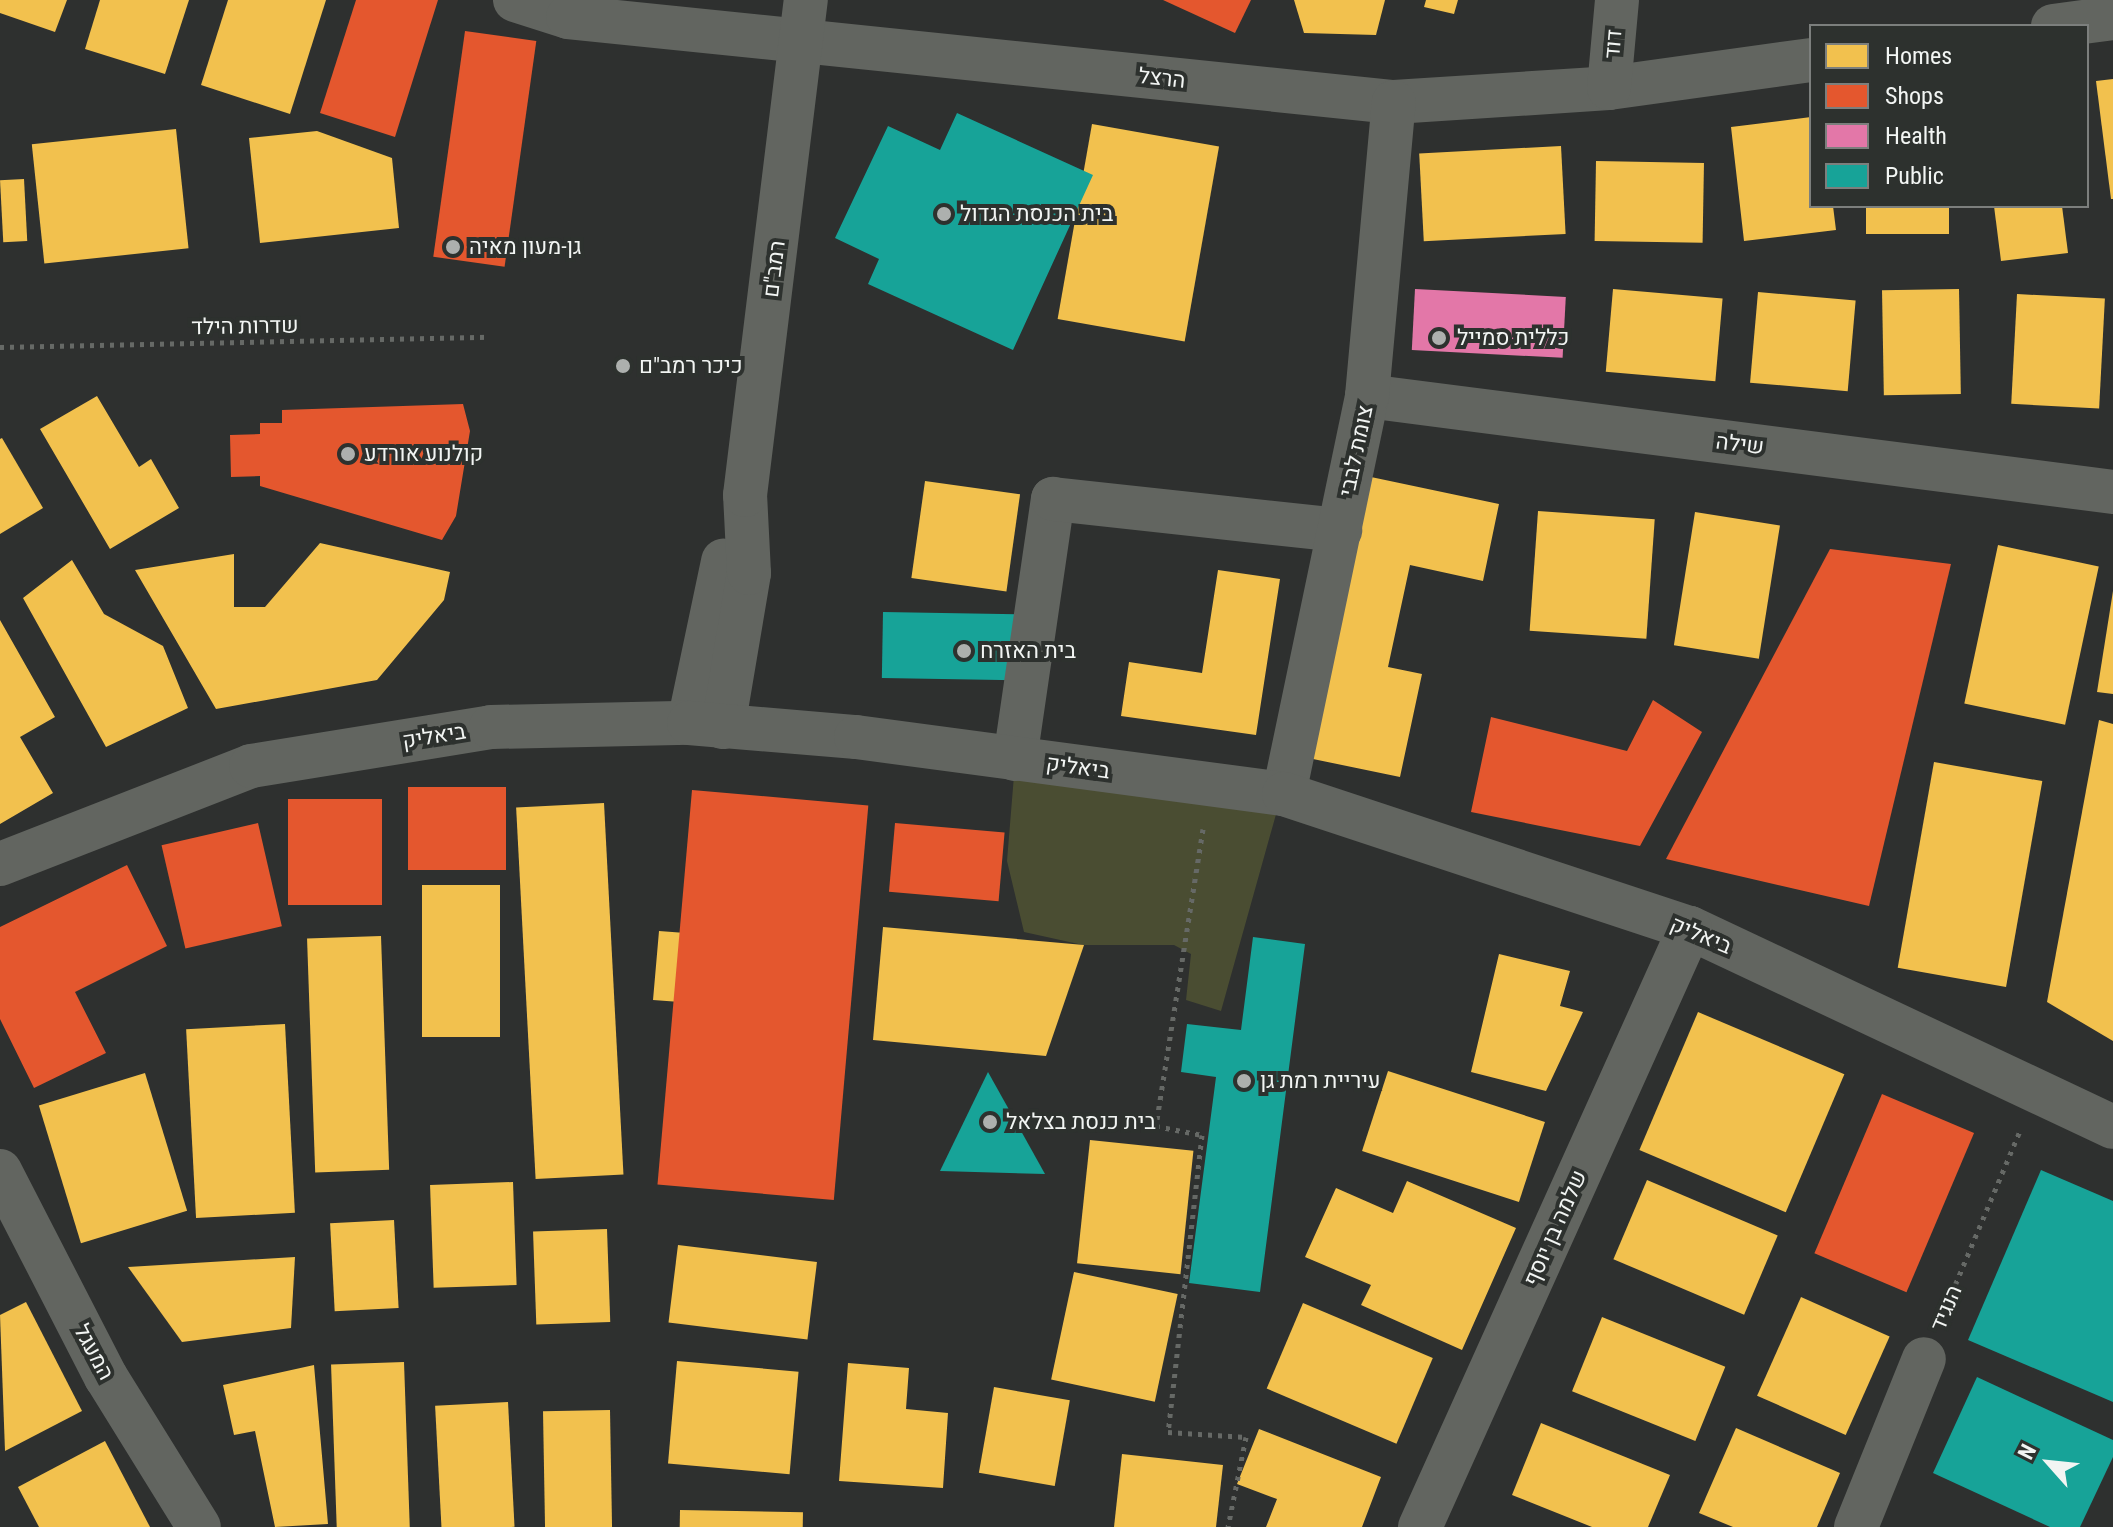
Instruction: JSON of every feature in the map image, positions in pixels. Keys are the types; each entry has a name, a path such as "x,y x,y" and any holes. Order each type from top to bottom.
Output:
{"street":[{"name":"הרצל","path":"515,0 568,17 1394,102 1609,88 1809,60"},
{"path":"731,33 784,0"},
{"name":"רמב\"ם","path":"706,725 719,572 745,495 806,0"},
{"name":"דוד","path":"1609,88 1617,0"},
{"path":"2068,24 2113,18"},
{"name":"צומת לבבי","path":"1284,794 1367,396 1394,102"},
{"name":"שילה","path":"1367,396 2113,492"},
{"path":"1015,759 1053,499 1340,530"},
{"name":"ביאליק","path":"0,864 251,766 491,727 706,725 1015,759 1284,794 1690,928 2113,1127"},
{"name":"שלמה בן יוסף","path":"1420,1527 1690,928"},
{"name":"המעגל","path":"0,1171 106,1377 199,1527"},
{"name":"הנגיד","path":"1856,1527 1924,1359"}],"path":[{"name":"שדרות הילד","path":"0,347 490,337"},
{"path":"1210,784 1156,1126 1202,1135 1168,1432 1246,1437 1228,1527"},
{"name":"הנגיד","path":"1924,1359 2038,1090"}],"green space":[{"path":"1015,763 1280,800 1221,1011 1186,1000 1191,954 1174,945 1083,945 1024,932 1007,861"}],"building: Homes":[{"path":"0,0 67,0 55,32 0,13"},
{"path":"100,0 189,0 165,74 85,49"},
{"path":"228,0 326,0 290,114 201,85"},
{"path":"1294,0 1385,0 1376,35 1304,33"},
{"path":"1426,0 1458,0 1454,14 1424,7"},
{"path":"2113,79 2113,199 2111,199 2096,81"},
{"path":"1809,117 1809,208 1833,208 1836,230 1744,241 1731,127"},
{"path":"1092,124 1219,146 1185,341 1058,319"},
{"path":"176,129 189,248 44,263 32,144"},
{"path":"317,131 392,158 399,228 260,243 249,138"},
{"path":"1561,146 1566,234 1424,241 1419,153"},
{"path":"1596,161 1704,163 1703,243 1595,241"},
{"path":"24,179 27,241 3,242 0,180"},
{"path":"1866,208 1949,208 1949,234 1866,234"},
{"path":"1994,208 2062,208 2068,253 2001,261"},
{"path":"1613,289 1723,299 1715,381 1606,372"},
{"path":"1959,289 1961,394 1884,395 1882,290"},
{"path":"1758,292 1856,301 1848,391 1750,383"},
{"path":"2017,294 2105,299 2099,408 2011,404"},
{"path":"97,396 139,467 151,459 179,508 110,549 40,429"},
{"path":"0,439 43,508 0,534"},
{"path":"1371,477 1499,504 1483,581 1410,565 1388,667 1422,674 1400,777 1313,759"},
{"path":"925,481 1020,494 1006,591 911,578"},
{"path":"1538,511 1655,519 1646,639 1530,631"},
{"path":"1695,512 1780,525 1759,659 1674,645"},
{"path":"320,543 450,572 444,600 377,680 216,709 135,570 234,554 234,607 265,607"},
{"path":"1998,545 2099,566 2065,725 1964,703"},
{"path":"72,560 104,614 163,646 188,708 106,747 23,598"},
{"path":"1218,570 1280,579 1256,735 1121,716 1129,662 1202,673"},
{"path":"2113,591 2113,694 2097,692"},
{"path":"0,620 55,717 20,737 53,793 0,824"},
{"path":"2099,720 2113,724 2113,1041 2047,1002"},
{"path":"1934,762 2042,781 2006,987 1898,968"},
{"path":"604,803 623,1174 536,1179 516,808"},
{"path":"716,883 784,888 780,941 831,945 826,1013 774,1009 770,1061 702,1056 707,1004 653,1000 659,931 712,935"},
{"path":"422,885 500,885 500,1037 422,1037"},
{"path":"883,927 1084,945 1046,1056 873,1040"},
{"path":"381,936 389,1170 315,1172 307,939"},
{"path":"1499,954 1570,971 1560,1006 1583,1012 1546,1091 1471,1072"},
{"path":"1698,1012 1844,1074 1786,1212 1639,1150"},
{"path":"285,1024 295,1213 196,1218 186,1029"},
{"path":"1388,1071 1545,1122 1519,1202 1362,1151"},
{"path":"145,1073 187,1211 81,1243 39,1105"},
{"path":"1090,1140 1193,1151 1180,1274 1077,1263"},
{"path":"1647,1180 1778,1235 1744,1315 1613,1259"},
{"path":"1407,1181 1516,1228 1462,1350 1361,1305 1371,1285 1305,1257 1336,1188 1393,1213"},
{"path":"513,1182 517,1285 434,1288 430,1185"},
{"path":"394,1220 399,1308 335,1311 330,1223"},
{"path":"607,1229 610,1322 536,1325 533,1232"},
{"path":"678,1245 817,1262 807,1339 668,1322"},
{"path":"295,1257 291,1328 182,1342 128,1267"},
{"path":"1074,1272 1178,1294 1155,1402 1051,1380"},
{"path":"1801,1297 1890,1336 1846,1435 1757,1396"},
{"path":"26,1302 82,1411 5,1451 0,1315"},
{"path":"1303,1303 1433,1358 1396,1444 1267,1389"},
{"path":"1602,1317 1725,1367 1695,1441 1572,1391"},
{"path":"677,1361 799,1372 790,1474 668,1464"},
{"path":"404,1362 410,1527 337,1527 331,1365"},
{"path":"848,1363 909,1368 906,1409 948,1413 943,1488 839,1481"},
{"path":"314,1365 328,1524 275,1527 255,1431 234,1435 223,1385"},
{"path":"994,1387 1070,1400 1055,1486 979,1473"},
{"path":"508,1402 515,1527 441,1527 435,1406"},
{"path":"610,1410 612,1527 545,1527 543,1411"},
{"path":"1541,1423 1670,1475 1648,1527 1592,1527 1512,1495"},
{"path":"1736,1428 1840,1473 1817,1527 1733,1527 1699,1513"},
{"path":"1259,1429 1381,1477 1362,1527 1266,1527 1277,1499 1237,1484"},
{"path":"105,1441 150,1527 39,1527 18,1487"},
{"path":"1122,1454 1223,1465 1216,1527 1114,1527"},
{"path":"680,1510 803,1512 803,1527 680,1527"}],"building: Shops":[{"path":"356,0 438,0 395,137 320,113"},
{"path":"1163,0 1251,0 1235,33"},
{"path":"465,31 536,41 505,267 433,257"},
{"name":"קולנוע אורדע","path":"463,404 470,431 456,516 442,540 260,486 260,476 231,477 230,435 260,434 260,423 282,423 282,410"},
{"path":"1830,549 1951,564 1869,906 1666,859"},
{"path":"1653,700 1702,732 1640,846 1471,812 1491,717 1627,751"},
{"path":"408,787 506,787 506,870 408,870"},
{"path":"692,790 868,805 834,1200 657,1184"},
{"path":"288,799 382,799 382,905 288,905"},
{"path":"258,823 282,926 185,949 162,845"},
{"path":"895,823 1005,833 999,901 889,892"},
{"path":"127,865 167,946 75,992 106,1053 34,1088 0,1019 0,927"},
{"path":"1882,1094 1974,1133 1906,1292 1814,1253"}],"building: Health":[{"path":"1415,289 1566,297 1563,358 1412,350"}],"building: Public":[{"path":"957,113 1093,175 1013,350 868,284 879,259 835,238 888,126 940,150"},
{"path":"883,612 1017,614 1016,680 882,678"},
{"path":"1253,937 1305,944 1260,1292 1189,1283 1216,1077 1181,1072 1187,1024 1241,1030"},
{"name":"בית כנסת בצלאל","path":"988,1072 1045,1174 940,1171"},
{"path":"2041,1170 2113,1201 2113,1402 1968,1340"},
{"path":"1977,1377 2113,1440 2113,1457 2080,1527 2050,1527 1933,1473"}],"place":[{"name":"בית הכנסת הגדול","path":"944,214"},
{"name":"גן-מעון מאיה","path":"453,247"},
{"name":"כללית סמייל","path":"1439,338"},
{"name":"כיכר רמב\"ם","path":"623,366"},
{"name":"קולנוע אורדע","path":"348,454"},
{"name":"בית האזרח","path":"964,651"},
{"name":"עיריית רמת גן","path":"1244,1081"},
{"name":"בית כנסת בצלאל","path":"990,1122"}]}
